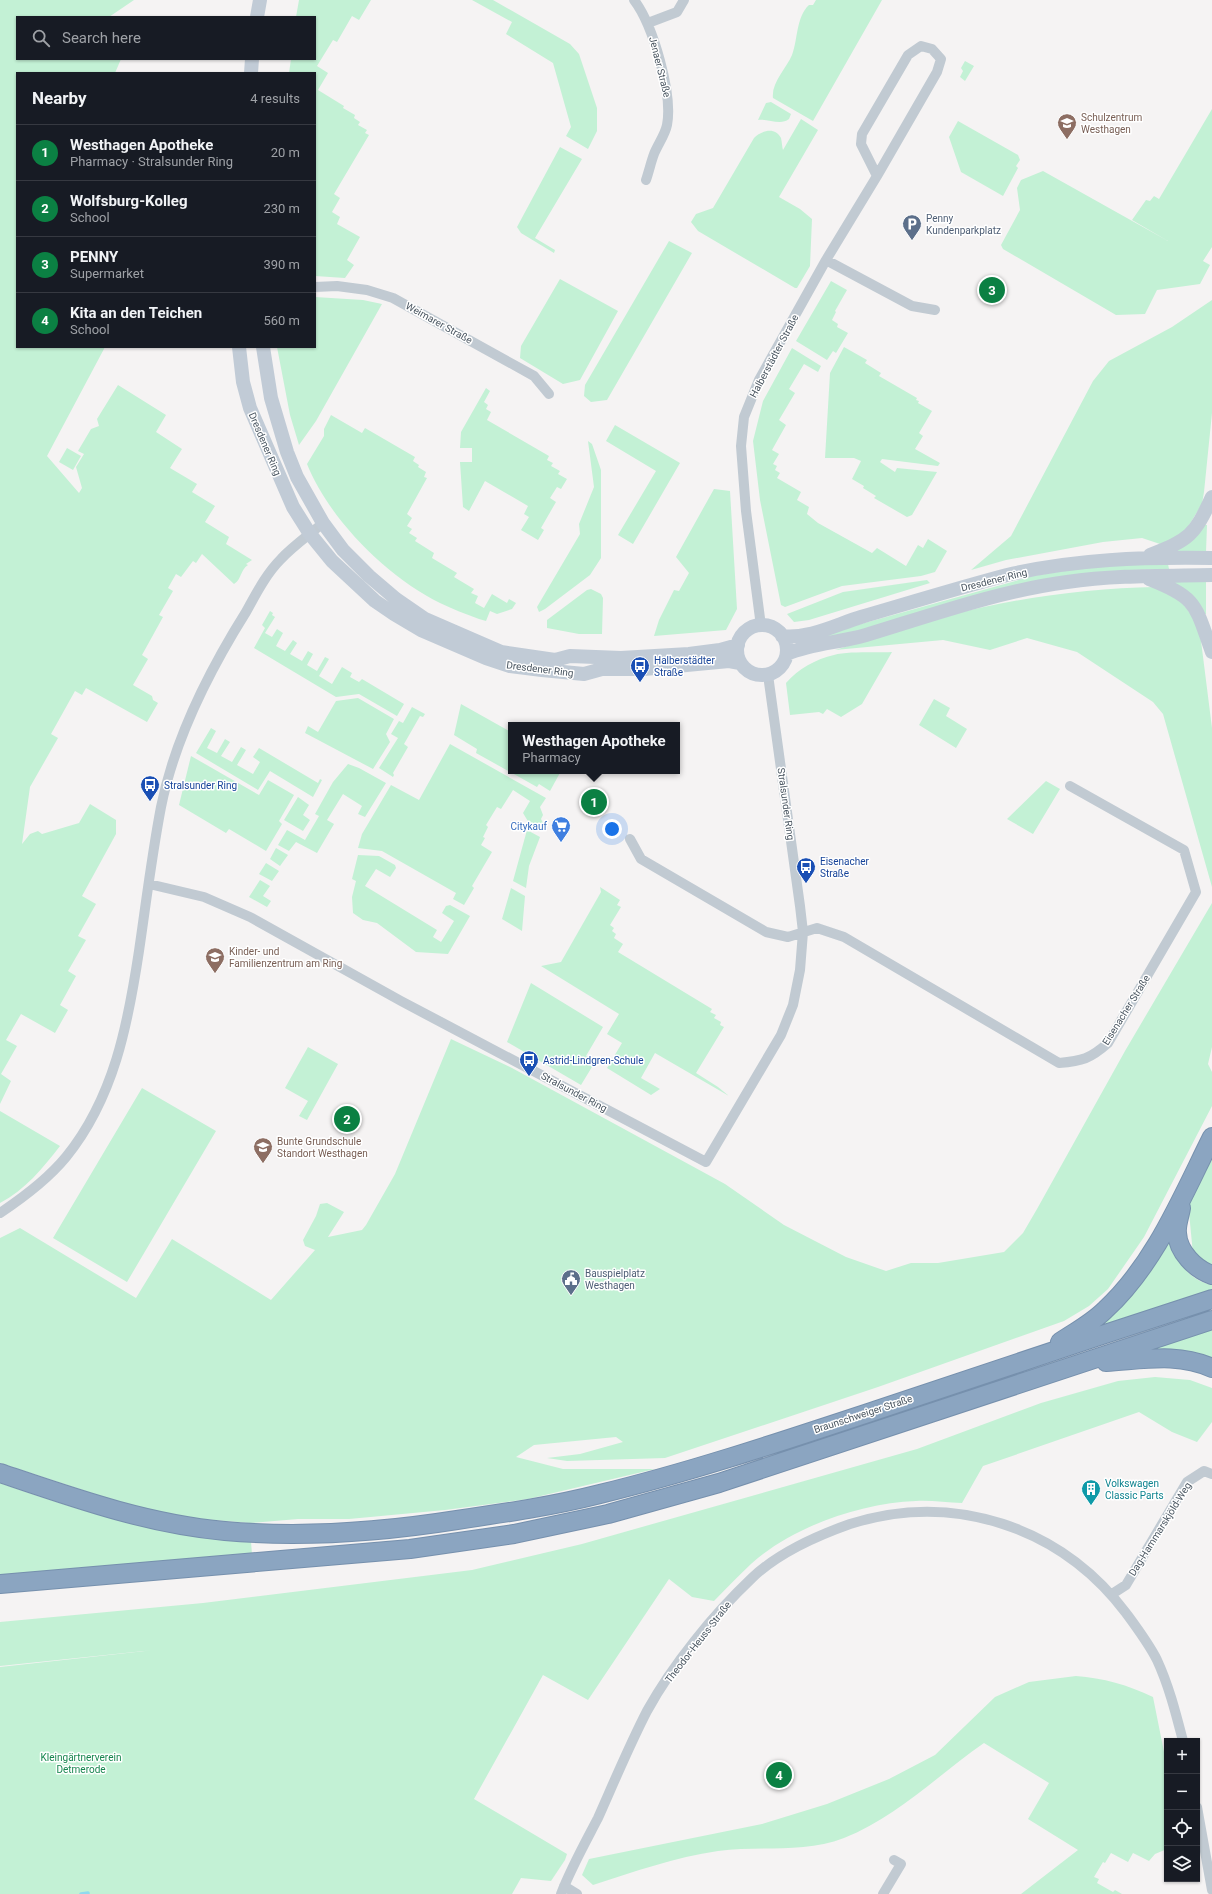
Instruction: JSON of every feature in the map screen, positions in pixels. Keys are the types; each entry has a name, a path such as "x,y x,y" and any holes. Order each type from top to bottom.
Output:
{"highway":[{"path":"1037,1356 1104,1312 1126,1289 1144,1266 1184,1193 1212,1137"},
{"path":"1184,1193 1177,1233 1182,1250 1192,1263 1212,1275"},
{"name":"Braunschweiger Straße","path":"0,1473 108,1509 151,1519 225,1531 301,1535 364,1532 417,1526 510,1512 598,1494 712,1463 1212,1299"},
{"path":"0,1584 410,1549 514,1534 608,1514 719,1483 1212,1320"},
{"path":"1078,1365 1168,1357 1205,1364 1212,1368"}],"street":[{"path":"257,16 260,0"},
{"path":"263,16 265,0"},
{"name":"Jenaer Straße","path":"634,0 648,23 658,53 668,102 666,126 654,154 646,180"},
{"name":"Jenaer Straße","path":"648,23 677,12 684,0"},
{"name":"Halberstädter Straße","path":"761,626 746,511 741,446 744,417 759,380 826,260 877,176 937,72 941,59 932,49 921,46 908,55 862,134 861,144 877,176"},
{"path":"251,72 252,60"},
{"path":"256,72 258,60"},
{"path":"826,260 912,306 935,310"},
{"name":"Weimarer Straße","path":"316,287 338,286 367,290 393,298 534,376 549,394"},
{"name":"Dresdener Ring","path":"239,348 243,382 250,408 284,489 310,534 332,561 358,586 394,614 432,635 496,662 542,670 584,674 602,669 644,669 729,661 740,663 745,669 752,673 768,675"},
{"name":"Dresdener Ring","path":"263,348 271,398 287,452 298,477 323,523 343,550 369,576 396,599 425,619 501,652 555,660 570,656 620,658 689,654 720,650 738,645"},
{"path":"1143,558 1177,544 1185,539 1195,529 1212,497"},
{"path":"0,1213 32,1190 66,1157 89,1123 103,1097 120,1049 129,1014 161,808 167,783 190,717 209,675 267,576 281,559 323,523"},
{"name":"Dresdener Ring","path":"782,636 800,636 826,630 848,621 1008,575 1081,562 1143,558 1212,558"},
{"name":"Dresdener Ring","path":"787,654 830,641 853,639 950,610 1034,588 1095,578 1212,575"},
{"path":"1141,576 1172,588 1191,600 1198,612 1212,652"},
{"path":"740,663 737,651 738,645 744,634 754,627 761,626 773,628 785,641 787,654 780,667 768,675"},
{"name":"Stralsunder Ring","path":"150,884 204,897 250,917 401,1001 706,1162 781,1035 793,1005 800,970 803,932 768,675"},
{"name":"Eisenacher Straße","path":"803,932 817,928 844,937 1059,1062 1082,1060 1094,1055 1108,1043 1196,892 1184,850 1070,786"},
{"path":"630,838 641,859 766,932 788,937 803,932"},
{"name":"Dag-Hammarskjöld-Weg","path":"1112,1594 1126,1585 1187,1482 1204,1471 1212,1474"},
{"name":"Theodor-Heuss-Straße","path":"562,1890 636,1733 649,1709 674,1668 714,1618 748,1582 784,1554 826,1532 872,1517 916,1511 958,1514 992,1519 1044,1541 1075,1560 1100,1581 1138,1628 1156,1659 1168,1689 1182,1738"},
{"path":"1198,1810 1212,1890"},
{"path":"883,1894 901,1864 894,1860"},
{"path":"562,1890 577,1894"}],"green space":[{"path":"0,0 134,0 110,16 16,16 16,60 121,60 115,72 16,72 16,348 104,348 47,456 79,493 82,488 76,467 84,454 78,451 91,429 99,426 97,419 118,385 166,415 156,432 182,449 170,468 197,484 192,492 215,506 205,522 229,537 226,544 252,560 246,564 248,565 245,567 237,582 234,584 202,554 196,563 193,561 181,577 176,574 168,588 173,591 159,615 163,617 142,655 148,659 133,685 152,696 153,700 158,703 147,722 86,688 82,695 75,691 51,734 58,738 30,787 22,844 30,834 38,831 42,834 79,823 90,804 116,820 116,834 82,896 96,904 78,936 86,940 68,971 76,976 60,1005 68,1010 55,1033 21,1014 6,1040 17,1046 1,1074 11,1081 0,1104"},
{"path":"299,0 371,0 359,20 352,16 337,42 333,40 317,66 328,73 318,90 344,106 343,108 355,115 354,118 360,122 358,125 367,130 365,133 369,135 334,194 340,198 332,212 340,217 337,224 360,237 347,260 354,265 345,278 316,276 316,72 289,72 291,60 316,60 316,16 296,16"},
{"path":"472,0 493,0 570,44 579,54 597,108 597,131 588,149 566,136 571,127 553,63 506,34 512,22"},
{"path":"816,0 882,0 813,121 773,98 773,92 777,81 792,55 799,22 805,10 809,5 813,5"},
{"path":"965,61 974,66 965,81 960,77 963,71 961,68"},
{"path":"771,102 791,114 789,119 782,122 758,120 766,103"},
{"path":"1212,109 1212,247 1203,261 1210,265 1200,284 1157,290 1145,314 1116,315 1003,249 1001,245 1020,210 1017,188 1021,180 1043,171 1168,241 1132,220 1146,200 1150,201 1154,196 1159,199"},
{"path":"801,119 818,130 779,197 800,209 812,219 810,266 797,288 795,288 698,231 691,222 696,214 713,208 754,138 760,133 768,131 775,132 781,138 783,150"},
{"path":"958,121 1018,155 1020,160 1016,166 1018,168 1003,196 961,172 949,137"},
{"path":"560,147 582,159 535,238 555,250 554,253 521,233 517,227"},
{"path":"669,241 692,253 607,400 591,402 584,396 585,385"},
{"path":"560,279 618,311 580,380 563,384 520,358 521,346"},
{"path":"831,281 847,290 835,311 836,312 832,320 838,324 837,327 848,333 836,353 833,351 827,360 796,341"},
{"path":"316,297 363,300 382,304 316,421 299,445 290,415 277,348 316,348"},
{"path":"1212,300 1212,413 1204,492 1202,504 1183,535 1160,544 1142,538 1103,542 1006,560 971,570 1011,536 1093,381 1109,361 1172,327"},
{"path":"844,347 867,360 865,363 881,373 879,376 917,398 916,400 919,401 918,403 932,411 919,433 923,436 915,449 940,463 938,466 882,459 880,462 895,472 897,468 937,472 912,515 907,517 874,498 876,496 863,488 864,486 852,479 861,461 854,458 825,458 830,373"},
{"path":"792,348 821,366 818,372 804,364 789,389 795,393 779,420 786,425 772,450 779,454 773,464 777,466 775,470 780,473 777,478 801,492 797,500 809,507 807,514 818,523 872,553 877,548 906,566 918,545 923,548 928,539 947,551 935,572 921,576 842,586 785,607 781,605 760,500 753,441 763,401"},
{"path":"486,388 490,391 484,402 488,405 486,409 491,412 487,420 549,456 547,460 553,463 551,466 560,471 558,474 567,479 561,489 557,487 550,498 556,502 541,528 544,530 538,540 521,530 529,517 524,514 528,506 485,481 469,511 463,507 460,462 472,462 472,448 460,448 461,432"},
{"path":"331,415 362,433 365,428 415,457 413,461 419,465 418,467 426,472 424,477 427,478 407,514 412,518 407,526 412,529 409,533 417,538 415,541 434,553 432,558 457,573 454,577 474,589 471,593 478,596 475,603 484,608 492,594 507,603 509,599 516,603 512,609 497,614 490,611 486,621 449,607 420,592 400,578 380,562 362,544 330,505 317,485 307,464 324,436 324,429"},
{"path":"615,425 680,463 633,544 618,535 656,471 606,441"},
{"path":"588,441 592,444 601,470 601,558 590,575 539,612 537,607 580,534 579,524 594,487"},
{"path":"67,448 81,456 73,470 59,462"},
{"path":"714,489 730,491 737,609 726,630 654,636 659,620 674,590 679,591 689,573 676,557"},
{"path":"1204,525 1207,525 1206,552 1178,551 1178,548"},
{"path":"1168,564 1169,569 1131,570 828,638 825,634 1033,576 1094,566"},
{"path":"927,580 930,583 809,620 794,622 787,614 843,592"},
{"path":"1174,581 1206,582 1206,614 1203,614 1174,583"},
{"path":"1155,587 1175,593 1199,625 1212,728 1212,887 1163,714 1153,702 1077,652 1027,638 990,650 943,640 835,650 951,615 1000,604 1052,595 1105,589"},
{"path":"591,589 601,594 603,598 602,634 579,634 547,628 547,620 587,590"},
{"path":"270,611 275,617 265,633 272,637 277,629 283,633 276,646 285,651 293,640 297,643 290,654 302,661 308,651 313,654 307,665 317,671 325,657 329,659 319,676 332,684 342,667 352,673 350,677 359,682 362,679 404,704 397,716 359,694 336,697 254,648 265,628 262,625"},
{"path":"892,652 862,704 841,717 827,709 823,714 819,712 790,715 786,683 796,673 808,665 821,659 840,654"},
{"path":"358,698 394,719 386,734 390,742 373,769 305,733 308,726 318,732 336,701"},
{"path":"934,699 950,708 946,716 967,729 956,748 919,725"},
{"path":"461,704 508,730 508,771 476,753 477,749 454,735"},
{"path":"412,707 425,714 423,717 420,716 404,744 408,747 393,773 393,777 379,768 398,738 391,734 399,721 403,723"},
{"path":"211,728 216,731 207,748 217,753 225,739 230,742 221,756 232,762 241,747 246,750 237,765 253,774 260,762 253,757 259,748 318,783 320,779 322,780 313,797 270,771 258,790 196,753"},
{"path":"450,744 546,798 540,807 543,815 541,819 544,825 537,827 529,823 523,813 530,801 513,790 501,809 497,807 486,825 488,827 481,845 492,852 472,886 474,888 464,905 453,899 456,893 382,851 358,848 362,834 391,785 419,800"},
{"path":"191,756 259,795 268,780 294,795 279,821 282,824 266,851 229,829 226,833 179,805"},
{"path":"348,764 359,768 386,783 365,817 358,814 362,806 343,794 327,820 334,824 317,853 296,842 289,851 278,845 287,830 305,840 319,816 315,814 333,782"},
{"path":"514,774 559,774 550,791 539,784 537,787"},
{"path":"1046,781 1060,789 1033,834 1007,819"},
{"path":"298,797 309,805 303,815 310,820 303,831 284,820"},
{"path":"527,830 540,837 529,866 526,888 513,881"},
{"path":"276,848 288,855 280,866 270,859"},
{"path":"358,855 379,856 395,865 396,868 390,877 376,869 365,886 437,930 433,937 441,942 454,921 442,913 446,906 450,905 470,916 448,954 416,952 377,923 363,920 353,913 352,897 356,881 352,879"},
{"path":"266,863 279,871 272,881 259,874"},
{"path":"260,880 270,886 263,896 271,901 267,907 249,897"},
{"path":"600,887 620,900 617,905 621,907 610,925 614,928 612,931 616,934 614,938 623,944 618,952 712,1009 710,1012 716,1015 714,1018 721,1022 720,1025 724,1027 696,1073 729,1096 655,1053 641,1078 660,1089 651,1095 607,1068 622,1043 607,1034 619,1014 541,966 561,962 601,892"},
{"path":"511,888 525,896 522,931 502,919"},
{"path":"1212,903 1212,1047 1208,1064 1212,1072 1212,1106 1144,1237 1108,1289 1089,1306 1064,1321 878,1387 665,1458 567,1461 547,1458 580,1454 623,1442 616,1437 534,1445 516,1457 563,1469 655,1469 528,1499 445,1510 349,1519 298,1519 250,1523 190,1518 152,1511 110,1499 0,1463 0,1238 20,1228 136,1298 172,1239 271,1300 315,1250 305,1246 303,1240 316,1216 320,1204 327,1203 344,1212 328,1237 362,1230 366,1225 395,1174 451,1039 512,1068 725,1184 784,1225 846,1257 886,1271 911,1263 938,1263 1004,1252 1023,1233 1125,1051"},
{"path":"531,983 603,1027 586,1056 595,1062 581,1085 507,1042"},
{"path":"308,1047 338,1064 307,1120 299,1116 308,1101 285,1088"},
{"path":"142,1088 216,1131 127,1282 53,1238"},
{"path":"0,1111 60,1146 40,1170 18,1192 0,1203"},
{"path":"1212,1150 1212,1269 1193,1254 1188,1202"},
{"path":"1170,1234 1174,1251 1183,1266 1195,1278 1212,1285 1212,1291 1086,1333"},
{"path":"1212,1329 1212,1360 1144,1351"},
{"name":"Kleingärtnerverein Detmerode","path":"1155,1377 1190,1380 1212,1388 1212,1422 1197,1442 1172,1432 1139,1412 983,1466 962,1503 922,1501 895,1503 872,1506 828,1519 806,1528 768,1551 751,1564 714,1601 692,1597 669,1579 588,1700 543,1675 474,1799 567,1854 565,1860 551,1881 521,1878 512,1894 0,1894 0,1667 154,1650 0,1666 0,1622 203,1603 472,1570 582,1544 917,1449 1041,1403 1118,1381"},
{"path":"0,1483 92,1513 154,1529 218,1539 251,1541 252,1555 0,1575"},
{"path":"1076,1676 1096,1678 1134,1689 1153,1697 1164,1752 1164,1850 1155,1854 1149,1861 1133,1853 1128,1862 1111,1853 1105,1863 1103,1862 1094,1877 1099,1879 1097,1883 1113,1892 1115,1890 1122,1894 1021,1894 1078,1850 1028,1819 1049,1783 984,1743 917,1795 882,1819 844,1838 829,1843 797,1848 734,1849 718,1851 655,1865 593,1885 582,1875 589,1859 762,1824 827,1804 889,1779 935,1755 995,1697 1029,1682"}],"waterway":[{"path":"81,1894 88,1893"}],"place":[{"name":"Schulzentrum Westhagen","path":"1067,140"},
{"name":"Penny Kundenparkplatz","path":"912,241"},
{"name":"PENNY","path":"992,290"},
{"name":"Halberstädter Straße","path":"640,683"},
{"name":"Stralsunder Ring","path":"150,802"},
{"name":"Westhagen Apotheke","path":"594,802"},
{"name":"Citykauf","path":"561,843"},
{"name":"Eisenacher Straße","path":"806,884"},
{"name":"Kinder- und Familienzentrum am Ring","path":"215,974"},
{"name":"Astrid-Lindgren-Schule","path":"529,1077"},
{"name":"Wolfsburg-Kolleg","path":"347,1119"},
{"name":"Bunte Grundschule Standort Westhagen","path":"263,1164"},
{"name":"Bauspielplatz Westhagen","path":"571,1296"},
{"name":"Volkswagen Classic Parts","path":"1091,1506"},
{"name":"Kita an den Teichen","path":"779,1775"}]}
